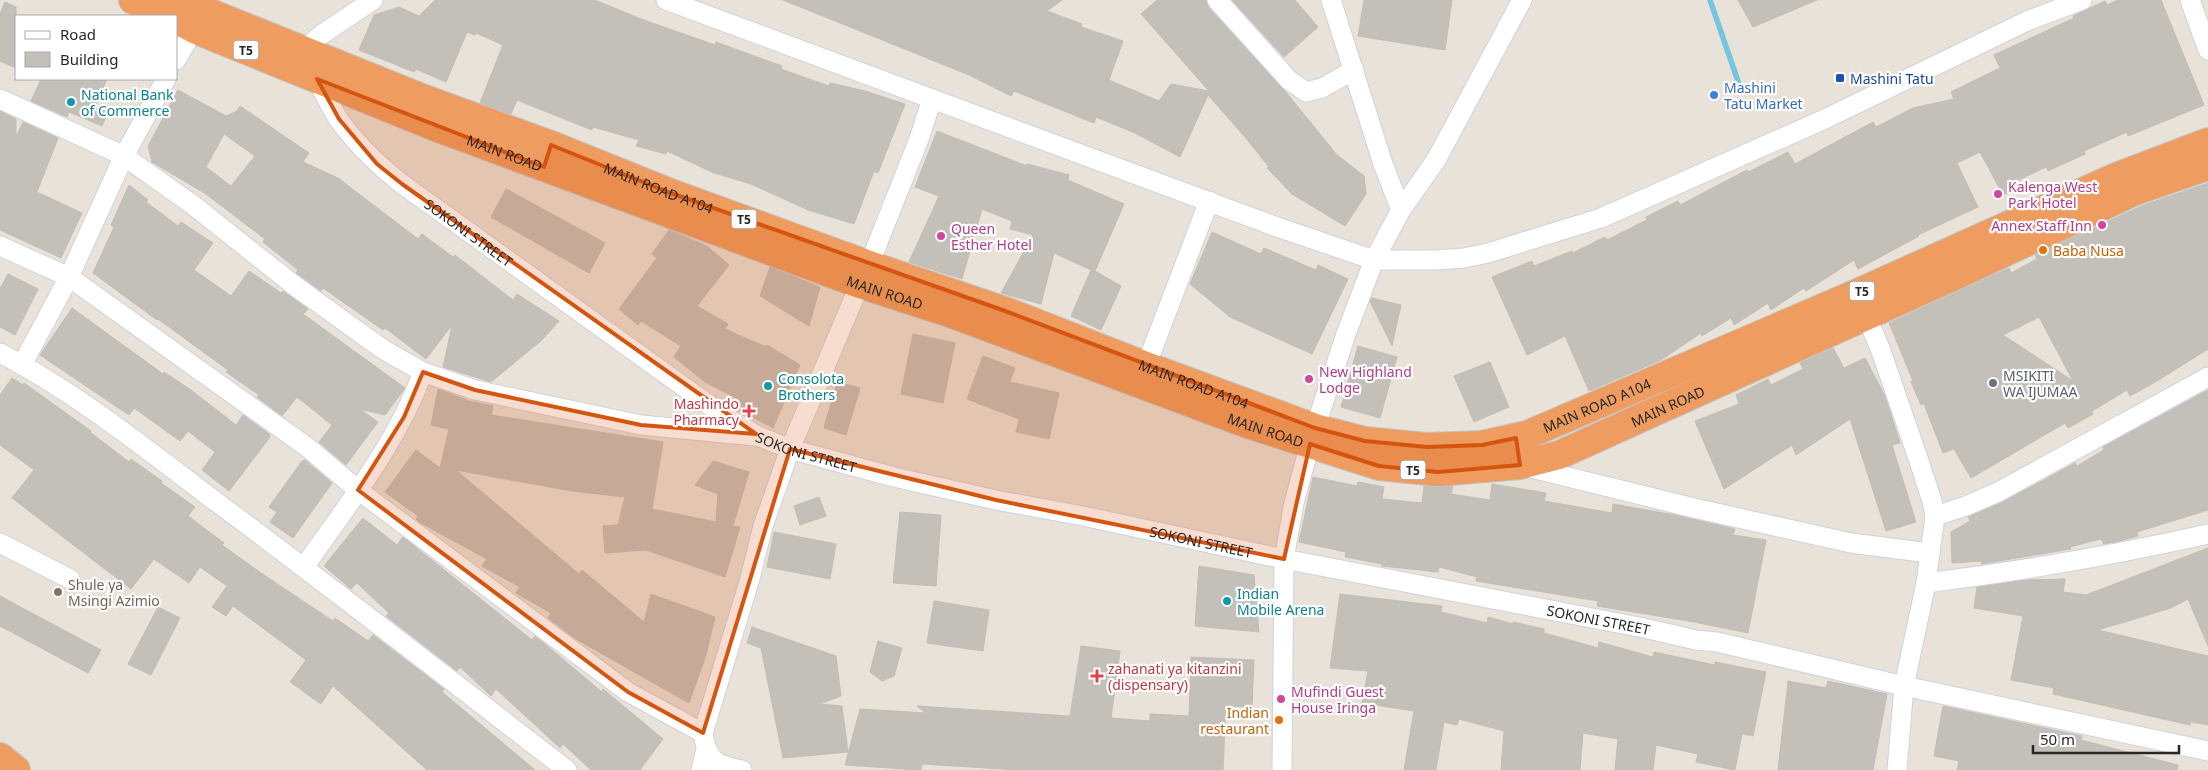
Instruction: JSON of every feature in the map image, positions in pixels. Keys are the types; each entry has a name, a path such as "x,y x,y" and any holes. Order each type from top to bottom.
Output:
{"highway":[{"path":"132,0 168,15"},
{"name":"MAIN ROAD A104","path":"178,0 422,98 548,156 668,192 865,274 1008,312 1146,366 1313,436 1427,447 1482,445 1527,435 1855,294 2116,177 2208,142"},
{"name":"T5","path":"185,24 317,79"},
{"name":"MAIN ROAD","path":"317,79 436,127 548,156"},
{"name":"MAIN ROAD","path":"865,274 950,313 1245,423 1313,436 1380,466 1438,472 1520,465 1559,455 1866,316 2135,191 2208,166"},
{"path":"0,758 16,770"}],"street":[{"path":"304,49 373,0"},
{"path":"666,0 1329,246 1374,260 1464,258 1488,253 1600,218 1826,119 2027,21 2082,0"},
{"path":"1216,0 1289,80 1306,92 1322,88 1354,70"},
{"path":"1331,0 1383,164 1401,210"},
{"path":"1282,770 1284,559 1294,503 1313,436 1346,334 1374,260 1401,210 1436,160 1522,0"},
{"path":"2190,0 2208,50"},
{"path":"178,52 185,24"},
{"name":"SOKONI STREET","path":"317,79 338,119 377,164 402,184 719,412 758,436 790,449 894,477 996,500 1083,516 1284,559 1644,628 1696,640 1717,642 1904,686 2208,751"},
{"path":"22,365 69,277 124,156 165,80"},
{"path":"0,99 124,156 193,205 296,286 363,335 384,350 424,372 475,390 624,422 700,432 758,436"},
{"path":"701,770 704,742 764,526 790,449 865,274 919,139 932,99"},
{"path":"1146,366 1209,201"},
{"path":"0,246 69,277 307,447 358,490 628,692 704,742 719,764 742,770"},
{"path":"1866,316 1880,348 1919,461 1935,516 1926,583 1904,686 1897,770"},
{"path":"0,353 88,407 304,567 567,770"},
{"path":"304,567 387,448 404,417 424,372"},
{"path":"1935,516 1966,506 1998,492 2208,377"},
{"path":"1516,438 1520,465 1694,508 1851,543 1929,553"},
{"path":"1926,583 2060,564 2208,534"},
{"path":"0,543 70,579"}],"highlighted area":[{"path":"317,79 544,167 551,145 668,192 1008,312 1315,428 1365,441 1427,447 1482,445 1516,438 1520,465 1438,472 1379,466 1310,444 1284,559 996,500 790,449 703,733 628,692 358,490 404,417 423,372 475,390 641,425 756,434 402,184 377,164 339,119"}],"building":[{"path":"435,0 595,0 641,19 715,45 716,42 782,66 781,69 829,86 830,83 865,91 905,104 878,173 874,171 854,224 808,210 751,184 714,173 667,151 666,154 636,146 639,140 593,127 592,130 517,100 511,114 480,103 503,45 476,33 475,35 467,32 446,82 416,69 414,72 359,50 374,15 399,7 419,16"},
{"path":"783,0 1062,0 1047,11 1082,24 1081,27 1123,41 1109,80 1159,101 1171,84 1209,91 1141,14 1157,0 1206,0 1209,8 1285,91 1337,155 1364,176 1366,194 1345,226 1292,194 1267,168 1269,167 1245,137 1208,95 1180,157 1135,133 1096,117 1094,123 1014,91 1011,96 969,75"},
{"path":"1232,0 1295,0 1318,27 1284,57"},
{"path":"1364,0 1452,0 1445,50 1358,36"},
{"path":"1738,0 1817,0 1753,27"},
{"path":"2118,0 2161,0 2204,105 2128,136 2127,132 2084,151 2085,154 2048,171 2046,167 2019,180 2022,186 2003,195 1980,152 1957,163 1978,207 1918,235 1858,269 1854,260 1806,291 1804,288 1771,310 1768,303 1734,325 1731,318 1702,336 1701,333 1661,360 1589,391 1565,336 1527,355 1492,277 1532,261 1534,266 1572,251 1573,253 1605,237 1607,240 1647,220 1646,217 1678,201 1680,205 1747,170 1748,172 1788,152 1795,164 1873,122 1876,127 1913,108 1954,99 1951,92 2000,68 1994,55 2074,18 2073,16 2105,1 2107,5"},
{"path":"5,2 16,7 15,68 0,61 0,14"},
{"name":"National Bank of Commerce","path":"41,80 107,80 95,107 108,112 102,126 69,112 67,117 31,101"},
{"path":"178,90 226,116 237,111 240,106 309,153 303,162 338,178 418,239 422,234 453,257 455,255 513,300 517,294 559,321 542,340 491,382 443,367 452,325 426,359 385,328 383,330 323,288 321,291 296,273 298,270 263,242 265,239 206,194 152,162 148,146","holes":["224,134 255,156 231,186 206,167"]},
{"path":"0,111 16,119 16,137 23,122 58,138 37,192 82,213 61,258 0,230"},
{"path":"937,131 1027,166 1027,164 1069,175 1068,180 1124,204 1095,271 1121,286 1101,330 1071,316 1091,270 1054,253 1041,304 1001,293 1033,235 1010,229 1012,221 982,209 962,279 909,262 939,196 915,187"},
{"path":"2208,183 2208,349 2130,396 2127,390 2092,411 2093,414 2068,428 2065,423 1971,478 1954,449 1943,453 1924,404 1921,405 1911,382 1913,381 1889,323 2009,268 2011,273 2037,259 2035,255 2141,206","holes":["2039,317 2073,381 2003,335"]},
{"path":"129,185 148,200 146,202 178,226 181,222 213,243 194,270 231,296 249,271 281,293 283,291 308,309 303,314 405,388 385,415 360,409 378,422 346,465 319,442 332,425 297,397 282,416 257,397 259,395 226,372 228,370 93,273 114,227 111,225"},
{"path":"506,189 605,243 589,273 491,217"},
{"path":"669,230 707,246 729,265 697,306 728,324 725,329 766,347 767,345 800,365 773,428 734,407 738,399 705,382 674,357 681,346 641,321 638,325 619,309 657,258 652,254"},
{"path":"1212,232 1261,254 1264,248 1316,270 1318,265 1348,279 1312,354 1230,317 1190,284"},
{"path":"770,267 820,287 809,326 760,296"},
{"path":"8,274 38,289 15,335 0,327 0,289"},
{"path":"1372,298 1401,305 1392,346 1370,301"},
{"path":"72,308 163,374 164,372 191,390 236,425 243,415 269,434 270,437 229,491 202,470 215,452 188,431 180,441 134,408 129,415 40,355"},
{"path":"913,334 955,343 943,403 901,394"},
{"path":"1358,346 1397,357 1380,418 1341,407"},
{"path":"1833,348 1844,368 1865,358 1885,396 1900,443 1892,445 1916,522 1886,531 1850,419 1796,455 1792,445 1724,489 1695,421 1739,404 1736,395 1768,379 1771,385 1803,369 1800,363"},
{"path":"983,356 1015,368 1010,382 1059,393 1049,439 1016,432 1019,419 967,399"},
{"path":"1490,362 1509,407 1474,422 1454,376"},
{"path":"12,378 23,385 24,383 91,431 129,462 131,459 162,481 161,483 195,507 188,516 224,543 222,545 261,573 333,621 335,618 368,641 373,635 444,689 442,692 535,770 427,770 333,686 321,704 290,682 306,660 233,606 226,616 212,607 227,586 200,567 189,583 154,559 131,589 12,498 34,470 0,445 0,395"},
{"path":"837,382 860,388 846,435 824,428"},
{"path":"438,389 469,401 493,406 491,415 663,442 652,509 716,522 718,494 695,485 713,461 749,472 733,526 740,527 725,577 646,550 605,553 603,526 618,525 625,497 572,491 456,470 579,574 582,570 644,622 651,594 715,617 706,655 689,703 576,639 548,618 551,613 516,593 520,587 482,566 487,559 419,522 416,519 418,516 385,492 416,450 440,468 449,429 431,425"},
{"path":"2208,390 2208,510 2137,532 2138,536 2116,542 2104,544 2101,539 2070,547 2071,549 1981,564 1982,561 1952,563 1951,532 1970,521 1968,517 2003,502 2075,463 2077,466 2104,450 2103,447"},
{"path":"305,460 332,483 293,538 270,522 277,512 269,507 302,461"},
{"path":"1313,477 1357,486 1358,482 1384,487 1382,499 1422,503 1424,486 1453,486 1451,494 1490,500 1492,484 1546,493 1544,501 1612,513 1613,504 1675,515 1735,529 1733,535 1766,540 1748,633 1597,606 1598,601 1476,581 1477,577 1439,567 1438,572 1382,566 1382,564 1345,557 1346,552 1299,542"},
{"path":"819,497 826,516 800,525 794,506"},
{"path":"900,512 941,515 936,586 893,583"},
{"path":"363,518 397,545 403,537 532,640 535,636 602,692 603,689 663,739 640,770 591,770 563,744 560,748 496,689 491,696 460,667 457,671 386,616 389,613 357,583 351,589 324,566"},
{"path":"774,532 836,544 830,579 767,567"},
{"path":"2208,548 2208,646 2188,599 2171,608 2098,630 2208,656 2208,725 2191,722 2190,725 2053,694 2054,688 2011,680 2023,616 1974,608 1977,587 2027,580 2065,579 2063,592 2086,595"},
{"name":"Indian Mobile Arena","path":"1199,566 1254,575 1259,632 1195,626"},
{"path":"1340,594 1442,606 1441,612 1487,623 1488,617 1513,624 1513,622 1544,629 1544,633 1598,648 1599,642 1653,657 1654,652 1715,665 1715,662 1766,672 1753,736 1742,734 1735,770 1696,762 1698,754 1656,745 1653,770 1615,770 1618,739 1583,733 1580,770 1501,770 1504,731 1459,719 1457,725 1444,722 1436,770 1404,770 1414,711 1362,703 1368,671 1330,668"},
{"path":"0,596 101,650 88,673 0,626"},
{"path":"934,601 989,610 983,651 927,643"},
{"path":"158,607 180,618 151,675 128,664"},
{"path":"752,627 836,656 841,696 820,704 842,706 848,752 783,758 761,648 747,643"},
{"path":"878,641 902,648 894,676 882,681 870,672"},
{"path":"1081,646 1120,651 1111,718 1150,721 1150,714 1189,716 1191,657 1254,660 1252,707 1226,706 1223,770 1019,770 922,764 921,770 919,770 845,765 860,709 926,713 917,706 1070,716"},
{"path":"1788,681 1826,688 1828,681 1887,694 1873,770 1778,770"},
{"path":"1943,706 2082,736 2081,740 2178,765 2177,770 1957,770 1959,761 1934,756"}],"waterway":[{"path":"1710,0 1739,84"}],"place":[{"name":"Mashini Tatu","path":"1840,78"},
{"name":"Mashini Tatu Market","path":"1714,95"},
{"name":"National Bank of Commerce","path":"71,102"},
{"name":"Kalenga West Park Hotel","path":"1998,194"},
{"name":"Annex Staff Inn","path":"2102,225"},
{"name":"Queen Esther Hotel","path":"941,236"},
{"name":"Baba Nusa","path":"2043,250"},
{"name":"New Highland Lodge","path":"1309,379"},
{"name":"MSIKITI WA IJUMAA","path":"1993,383"},
{"name":"Consolota Brothers","path":"768,386"},
{"name":"Mashindo Pharmacy","path":"749,411"},
{"name":"Shule ya Msingi Azimio","path":"58,592"},
{"name":"Indian Mobile Arena","path":"1227,601"},
{"name":"zahanati ya kitanzini (dispensary)","path":"1097,676"},
{"name":"Mufindi Guest House Iringa","path":"1281,699"},
{"name":"Indian restaurant","path":"1279,720"}]}
